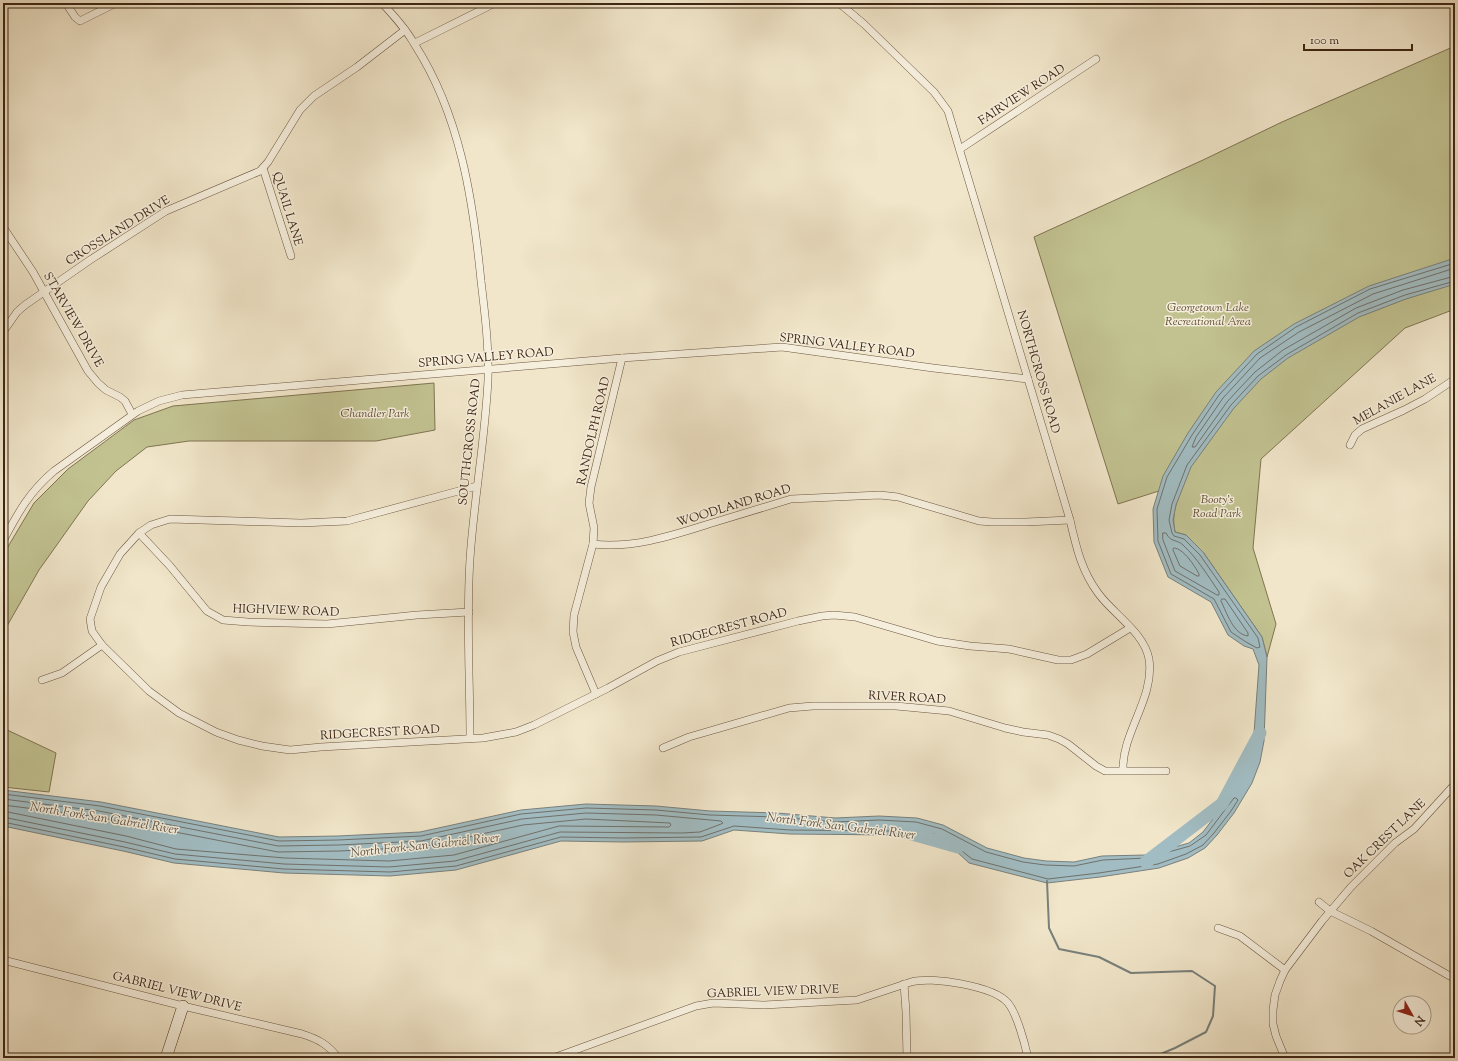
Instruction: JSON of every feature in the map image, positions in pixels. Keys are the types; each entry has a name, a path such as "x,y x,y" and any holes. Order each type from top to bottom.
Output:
{"street":[{"path":"66,3 75,17 80,21 116,3"},
{"name":"SOUTHCROSS ROAD","path":"382,3 415,43 429,66 447,108 457,138 474,212 488,346 488,369 470,560 470,738"},
{"path":"415,43 494,3"},
{"name":"NORTHCROSS ROAD","path":"839,3 864,24 934,92 948,111 1070,520 1080,560 1086,574 1098,593 1140,638 1146,648 1149,661 1148,683 1143,702 1127,744 1123,770"},
{"name":"CROSSLAND DRIVE","path":"3,332 17,312 32,299 166,211 223,186 253,175 263,168 296,115 314,96 357,67 405,30"},
{"name":"FAIRVIEW ROAD","path":"960,149 1096,59"},
{"name":"QUAIL LANE","path":"263,168 291,256"},
{"name":"STARVIEW DRIVE","path":"3,227 44,292 88,371 106,390 125,401 132,414"},
{"name":"SPRING VALLEY ROAD","path":"3,541 24,502 45,479 83,449 132,414 159,401 182,395 622,358 782,347 933,368 1028,379"},
{"name":"RANDOLPH ROAD","path":"596,694 576,647 572,632 574,615 593,544 594,528 589,503 591,487 622,358"},
{"name":"MELANIE LANE","path":"1350,445 1355,434 1362,429 1425,399 1455,379"},
{"name":"RIDGECREST ROAD","path":"476,486 347,521 301,523 170,519 151,525 139,533 120,554 113,565 101,587 93,609 90,619 92,631 102,645 148,691 179,713 216,732 244,742 290,750 483,738 516,732 534,725 596,694 657,660 707,643 791,622 822,616 834,615 855,617 937,641 970,646 1009,649 1058,660 1071,660 1088,654 1130,628"},
{"name":"WOODLAND ROAD","path":"593,544 610,546 649,541 672,536 791,499 805,497 880,495 898,497 967,518 992,522 1070,520"},
{"name":"HIGHVIEW ROAD","path":"139,533 174,571 207,611 223,620 235,622 327,624 417,615 469,612"},
{"path":"42,680 62,673 102,645"},
{"name":"RIVER ROAD","path":"663,748 689,736 789,708 813,706 896,706 949,711 1005,728 1059,739 1105,771 1166,771"},
{"name":"OAK CREST LANE","path":"1285,1058 1280,1048 1273,1024 1273,1010 1275,996 1280,981 1286,970 1350,887 1395,843 1423,820 1455,784"},
{"path":"1319,902 1330,911 1371,931 1454,976"},
{"path":"1218,928 1240,936 1286,970"},
{"name":"GABRIEL VIEW DRIVE","path":"3,960 183,1006 302,1034 315,1038 331,1049 338,1058"},
{"name":"GABRIEL VIEW DRIVE","path":"553,1058 696,1006 713,1003 764,1005 857,1000 918,980 949,982 988,990 1000,995 1012,1009 1024,1040 1028,1058"},
{"path":"904,984 907,1058"},
{"path":"166,1058 183,1006"}],"green space":[{"name":"Georgetown Lake Recreational Area","path":"1455,46 1455,309 1405,328 1261,459 1253,548 1276,624 1267,657 1262,637 1203,552 1186,535 1175,532 1174,513 1184,483 1118,504 1034,237 1203,160 1282,122"},
{"name":"Chandler Park","path":"434,383 435,430 376,441 189,441 147,447 116,471 88,501 39,570 3,633 3,555 34,503 68,469 134,420 173,406"},
{"path":"3,728 56,753 49,792 3,787"}],"water":[{"path":"1455,258 1455,284 1406,299 1359,317 1288,358 1261,379 1234,408 1191,467 1176,505 1173,520 1175,532 1186,535 1203,552 1262,637 1267,657 1264,741 1260,762 1252,783 1234,813 1217,835 1205,848 1188,858 1159,868 1047,883 969,863 955,850 933,837 790,834 734,830 702,841 561,841 456,870 390,876 284,873 174,863 3,826 3,790 101,802 279,837 420,832 521,810 586,804 656,806 710,811 777,813 835,818 879,816 917,818 943,825 987,848 1024,858 1046,861 1074,862 1102,856 1146,855 1189,843 1203,832 1235,790 1251,758 1259,665 1253,649 1244,646 1228,635 1211,602 1168,577 1154,542 1153,509 1163,476 1188,433 1216,392 1254,351 1294,324 1369,286"}],"waterway":[{"name":"North Fork San Gabriel River","path":"1146,862 1222,804 1260,733"},
{"name":"North Fork San Gabriel River","path":"905,832 958,847"},
{"path":"1047,881 1049,928 1059,949 1099,957 1131,973 1192,971 1215,986 1213,1016 1206,1032 1175,1048 1151,1058"}],"park label":[{"name":"Booty's Road Park","path":"1217,507"}]}
